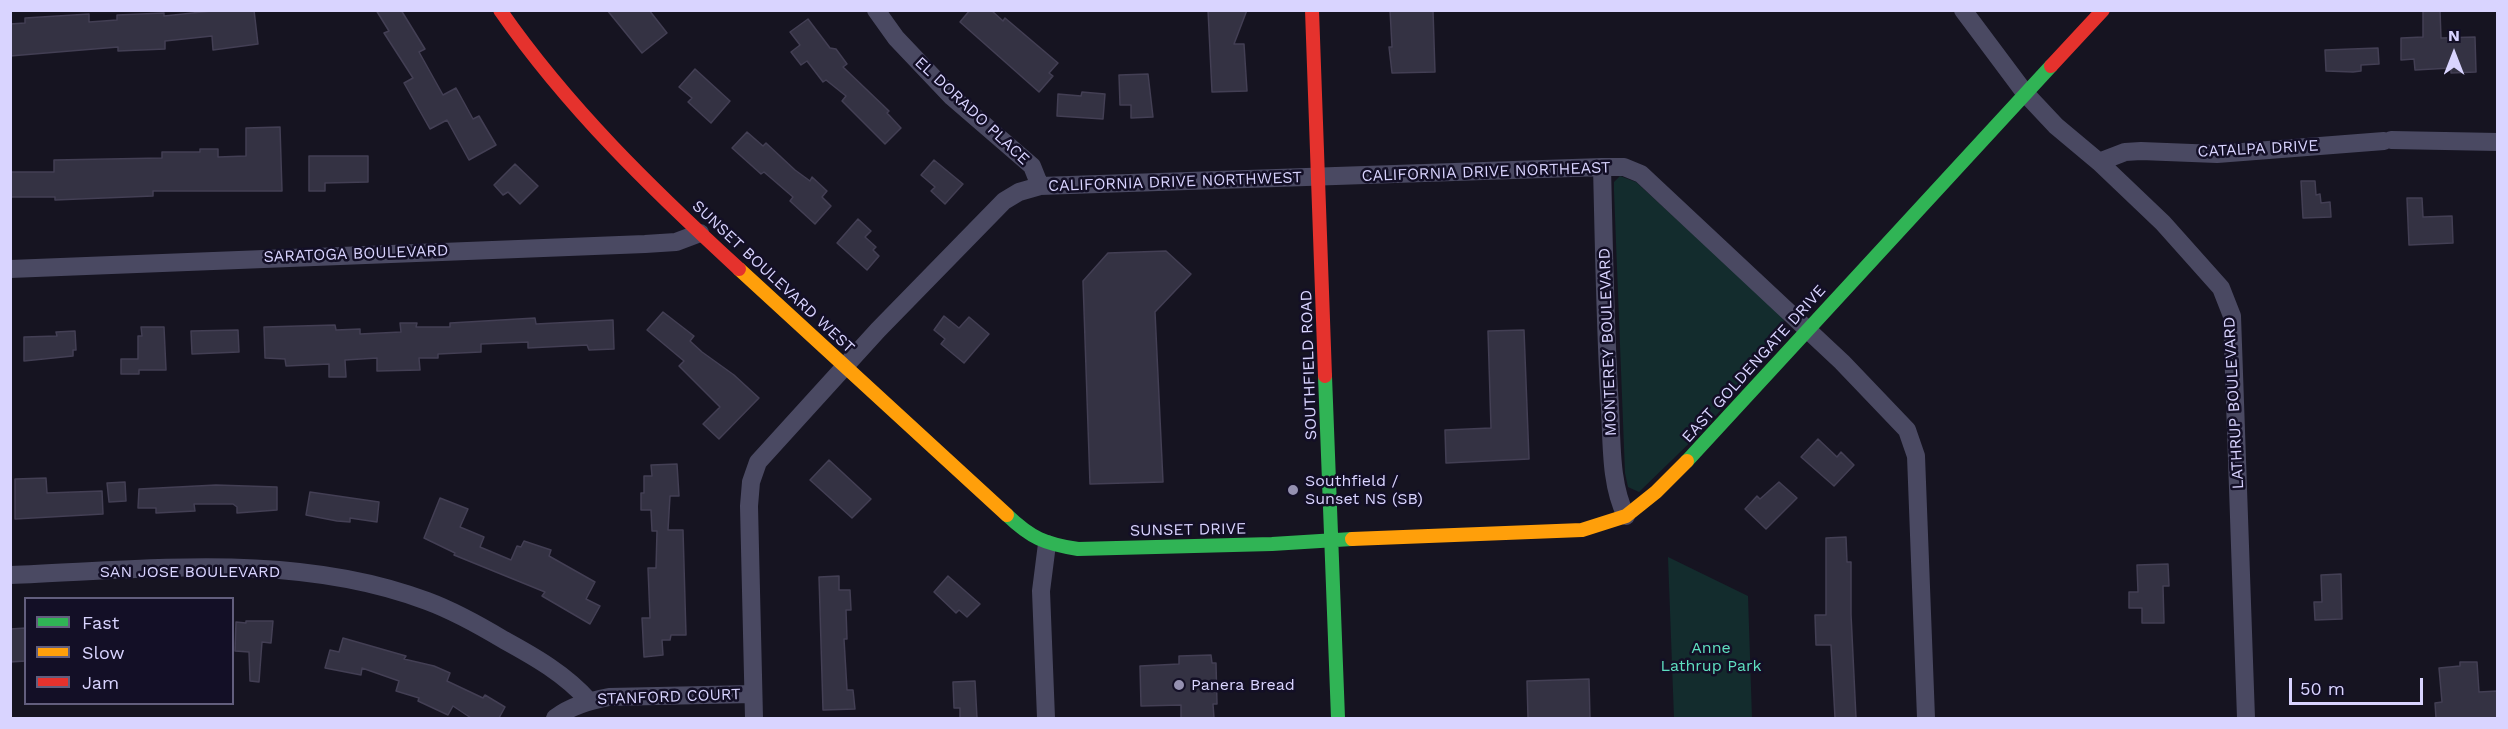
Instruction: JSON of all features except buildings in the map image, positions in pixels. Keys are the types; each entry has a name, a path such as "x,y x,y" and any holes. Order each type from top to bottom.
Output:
{"street":[{"name":"SUNSET BOULEVARD WEST","path":"500,10 538,64 569,102 700,233 1024,531 1047,544"},
{"name":"EL DORADO PLACE","path":"876,10 896,38 952,97 1032,166 1040,186"},
{"name":"SOUTHFIELD ROAD","path":"1312,10 1338,718"},
{"name":"LATHRUP BOULEVARD","path":"1963,10 2025,93 2056,126 2099,162 2163,223 2221,288 2232,316 2246,718"},
{"name":"EAST GOLDENGATE DRIVE","path":"1331,539 1582,530 1626,516 1656,492 1690,458 1808,327 2103,10"},
{"name":"CATALPA DRIVE","path":"2099,162 2125,152 2141,151 2217,154 2387,141 2498,142"},
{"name":"CALIFORNIA DRIVE NORTHEAST","path":"1319,178 1602,167 1624,167 1641,174 1808,327 1907,430 1916,456 1926,718"},
{"name":"MONTEREY BOULEVARD","path":"1602,167 1605,338 1612,452 1620,503 1626,516"},
{"name":"CALIFORNIA DRIVE NORTHWEST","path":"754,718 748,506 751,482 758,462 775,440 990,212 1019,192 1040,186 1319,178"},
{"name":"SARATOGA BOULEVARD","path":"10,268 676,243 700,233"},
{"name":"SUNSET DRIVE","path":"1047,544 1088,549 1272,544 1331,539"},
{"path":"1046,718 1041,591 1047,544"},
{"name":"SAN JOSE BOULEVARD","path":"10,575 232,569 272,570 353,580 399,591 460,615 544,663 576,687 589,701"},
{"name":"STANFORD COURT","path":"555,718 566,710 589,701 609,697 753,694"}],"green space":[{"path":"1620,176 1636,182 1778,312 1785,327 1784,337 1707,426 1639,492 1628,487 1625,473 1614,191 1614,182"},
{"name":"Anne Lathrup Park","path":"1668,557 1748,596 1752,718 1674,718"}],"traffic: fast":[{"path":"1687,461 2051,66"},
{"path":"1325,376 1338,718"},
{"path":"1007,515 1039,539 1078,549 1272,544 1352,539"}],"traffic: slow":[{"path":"739,269 1007,515"},
{"path":"1352,539 1582,530 1626,516 1656,492 1687,461"}],"traffic: jam":[{"path":"500,10 554,81 612,146 739,269"},
{"path":"1312,10 1325,376"},
{"path":"2051,66 2103,10"}],"place":[{"name":"Southfield / Sunset NS (SB)","path":"1293,490"},
{"name":"Panera Bread","path":"1179,685"}]}
